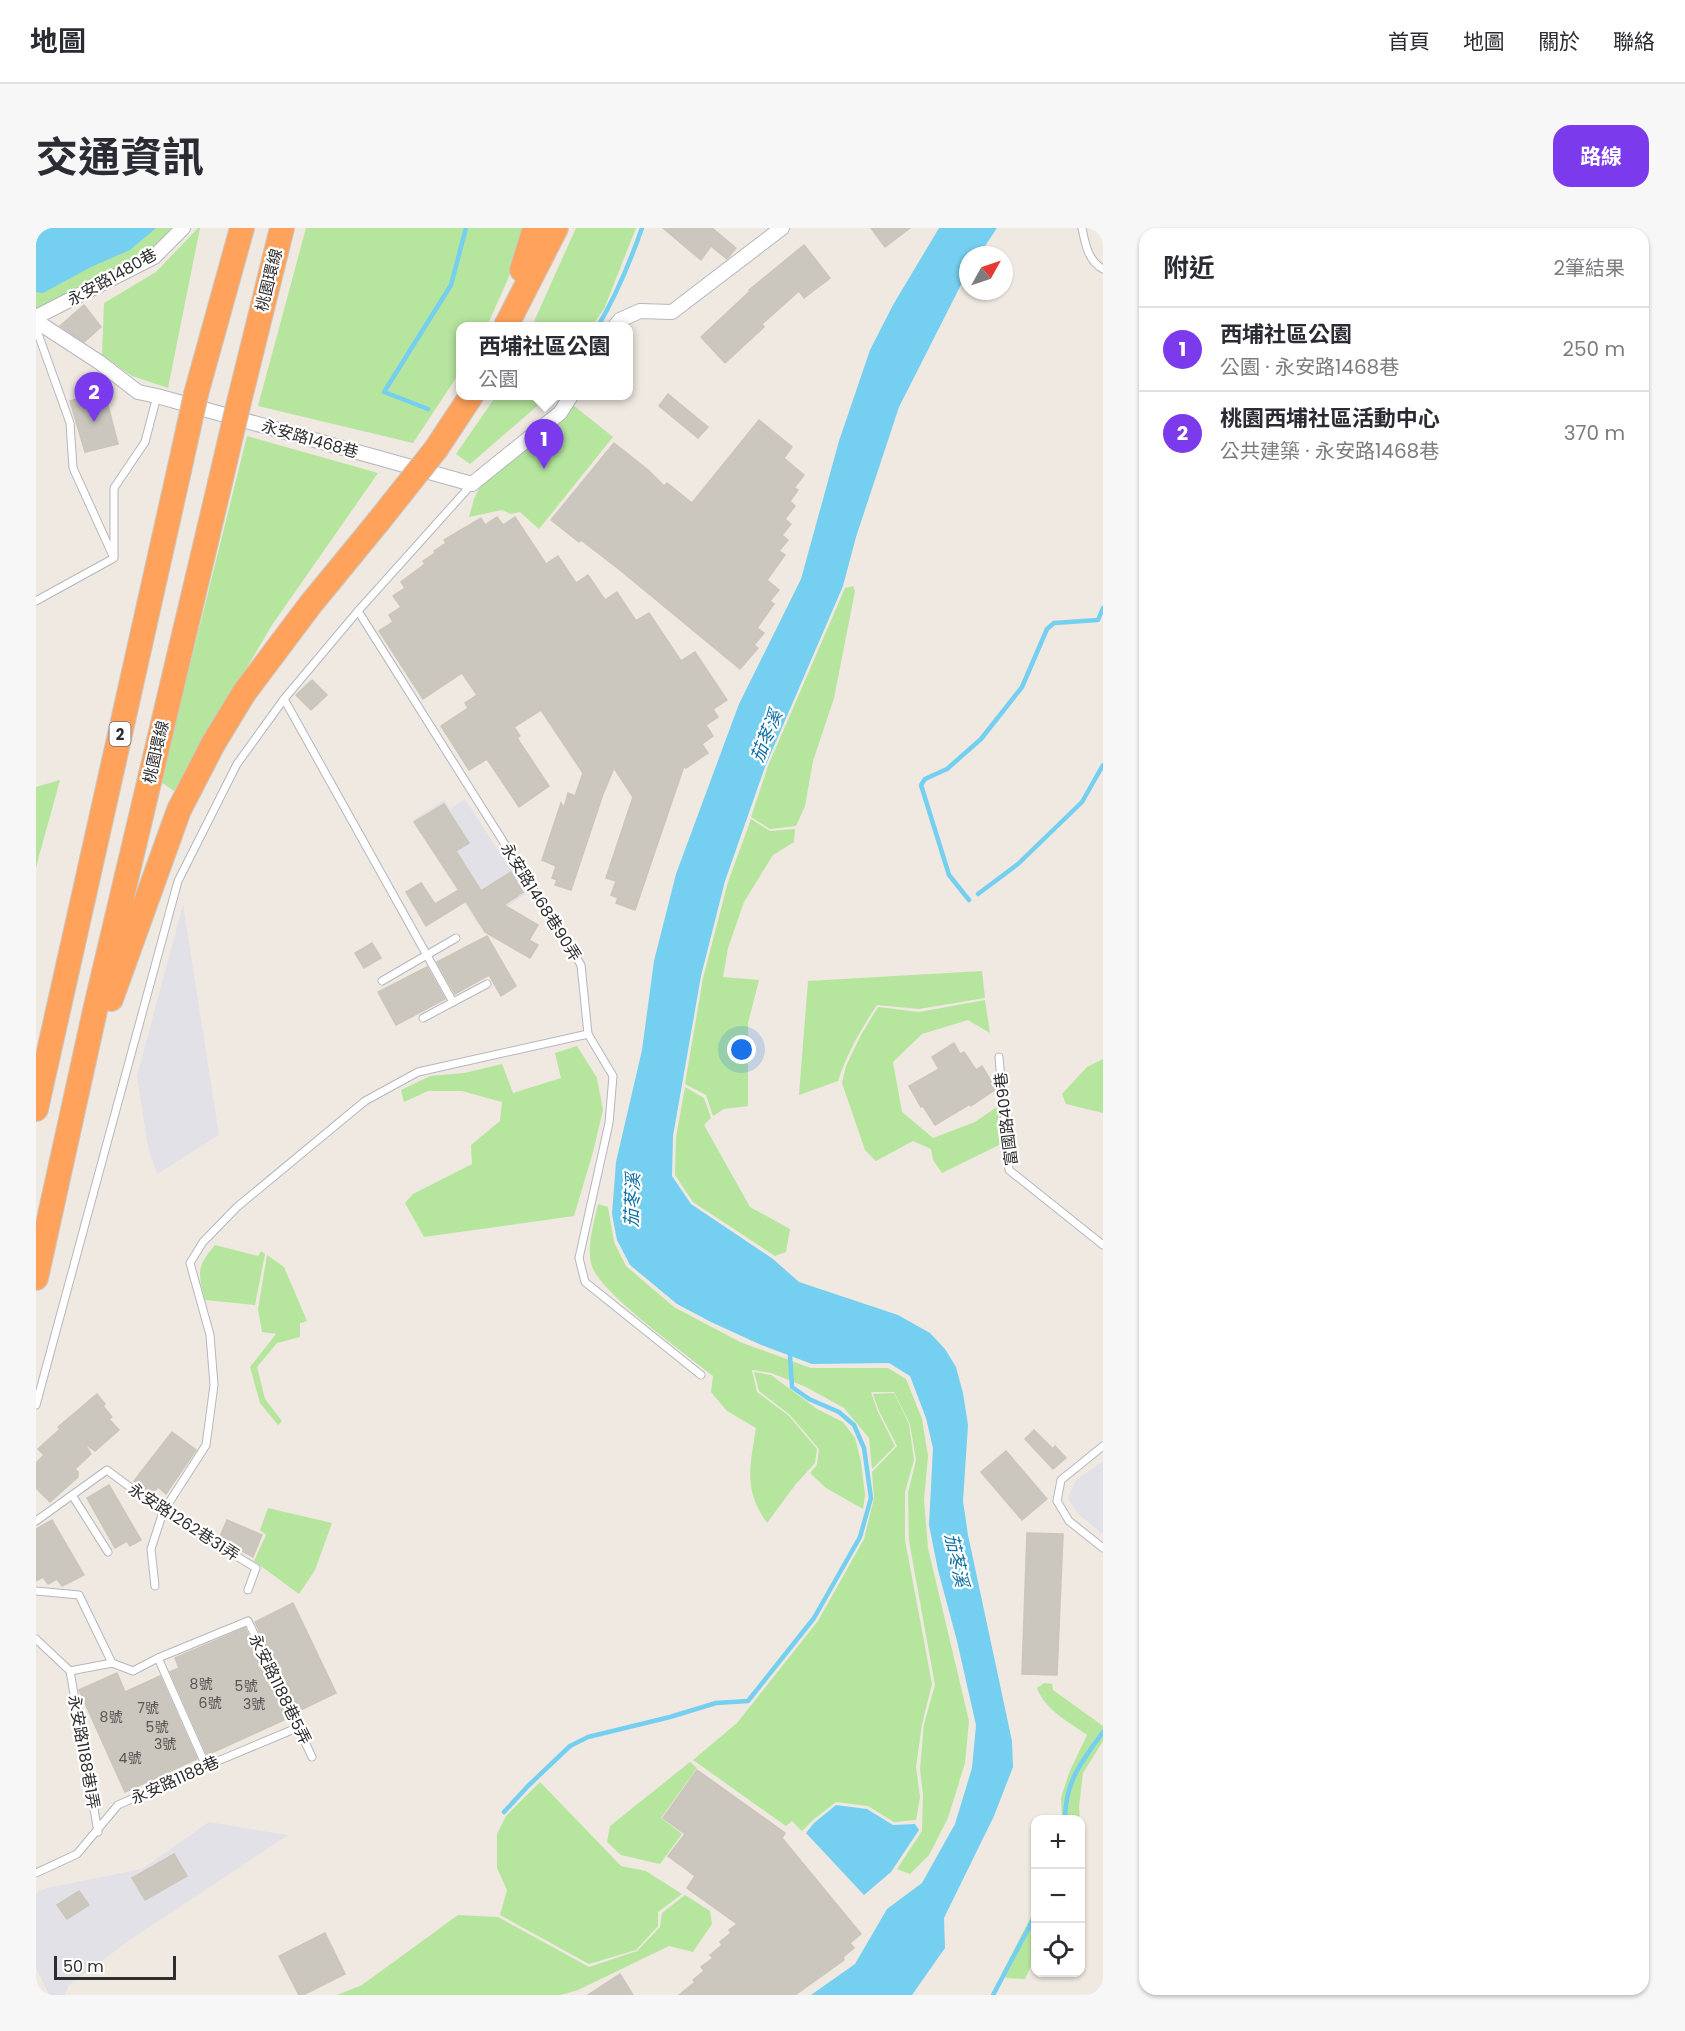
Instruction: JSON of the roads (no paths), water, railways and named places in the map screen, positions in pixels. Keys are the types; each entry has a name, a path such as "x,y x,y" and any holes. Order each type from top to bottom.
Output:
{"highway":[{"path":"222,300 233,228"},
{"name":"2","path":"36,1109 196,394 242,228"},
{"name":"桃園環線","path":"101,1008 220,483 282,228"},
{"path":"507,322 535,228"},
{"path":"508,322 556,228"},
{"path":"36,1278 77,1094 101,1008 179,810 213,744 244,693 310,604 436,449 468,400"}],"street":[{"name":"永安路1480巷","path":"36,319 154,257 183,228"},
{"path":"619,322 640,311 672,312 782,228"},
{"name":"永安路1468巷","path":"36,319 138,392 472,484"},
{"path":"472,484 560,413 569,400"}],"lane":[{"path":"1082,228 1086,249 1098,266 1103,269"},
{"path":"36,328 70,423 73,468 114,558"},
{"path":"114,558 114,488 145,442 157,396"},
{"path":"36,1405 178,881 237,764 284,699 358,611 472,484"},
{"path":"36,601 114,558"},
{"name":"永安路1468巷90弄","path":"358,611 581,965 588,1034 613,1076 609,1123 579,1258 585,1282 701,1375"},
{"path":"284,699 453,1002"},
{"path":"382,981 456,938"},
{"path":"423,1018 487,984"},
{"path":"155,1586 150,1549 163,1512 206,1445 214,1385 210,1335 190,1263 203,1242 237,1207 365,1101 418,1072 588,1034"},
{"name":"富國路409巷","path":"999,1057 1009,1170 1103,1245"},
{"path":"1103,1446 1060,1480 1057,1501 1069,1521 1103,1548"},
{"name":"永安路1262巷31弄","path":"36,1521 107,1470 163,1512 256,1568 248,1590"},
{"path":"72,1495 108,1551"},
{"path":"36,1591 79,1595 112,1663"},
{"name":"永安路1188巷5弄","path":"158,1658 248,1622 312,1757"},
{"path":"36,1639 70,1671 112,1663 133,1671 158,1658 206,1766"},
{"name":"永安路1188巷1弄","path":"70,1671 98,1832"},
{"name":"永安路1188巷","path":"36,1874 77,1854 118,1806 299,1727"}],"water":[{"path":"36,228 156,228 130,250 91,267 43,293 36,292"},
{"name":"茄苳溪","path":"939,228 997,228 985,246 959,246 959,289 899,407 856,537 843,586 765,767 725,881 701,976 673,1136 672,1176 691,1204 773,1259 799,1282 898,1315 930,1333 945,1349 956,1367 968,1425 963,1501 968,1535 1012,1741 1013,1767 994,1816 944,1918 945,1948 912,1995 811,1995 855,1964 887,1909 922,1883 955,1824 972,1768 976,1725 929,1525 933,1448 926,1418 910,1376 889,1363 812,1364 759,1344 677,1304 630,1265 617,1240 612,1214 616,1162 642,1050 654,961 676,874 739,704 801,579 839,441 870,350 893,305"},
{"path":"836,1805 867,1809 893,1825 915,1824 919,1830 891,1872 864,1895 806,1833 814,1823"}],"waterway":[{"path":"428,409 384,392 451,285 466,228"},
{"path":"600,322 611,303 642,228"},
{"path":"969,900 949,875 921,785 925,779 947,769 981,739 1022,687 1047,629 1054,623 1098,620 1103,608"},
{"path":"978,894 1018,864 1082,802 1103,765"},
{"path":"504,1812 570,1746 588,1737 716,1703 748,1701 814,1618 860,1537 871,1498 864,1448 854,1425 839,1412 809,1399 792,1387 790,1356"},
{"path":"1065,1815 1071,1783 1082,1762 1103,1732"},
{"path":"993,1995 1031,1923"}],"place":[{"name":"桃園西埔社區活動中心","path":"94,422"},
{"name":"西埔社區公園","path":"544,469"}]}
